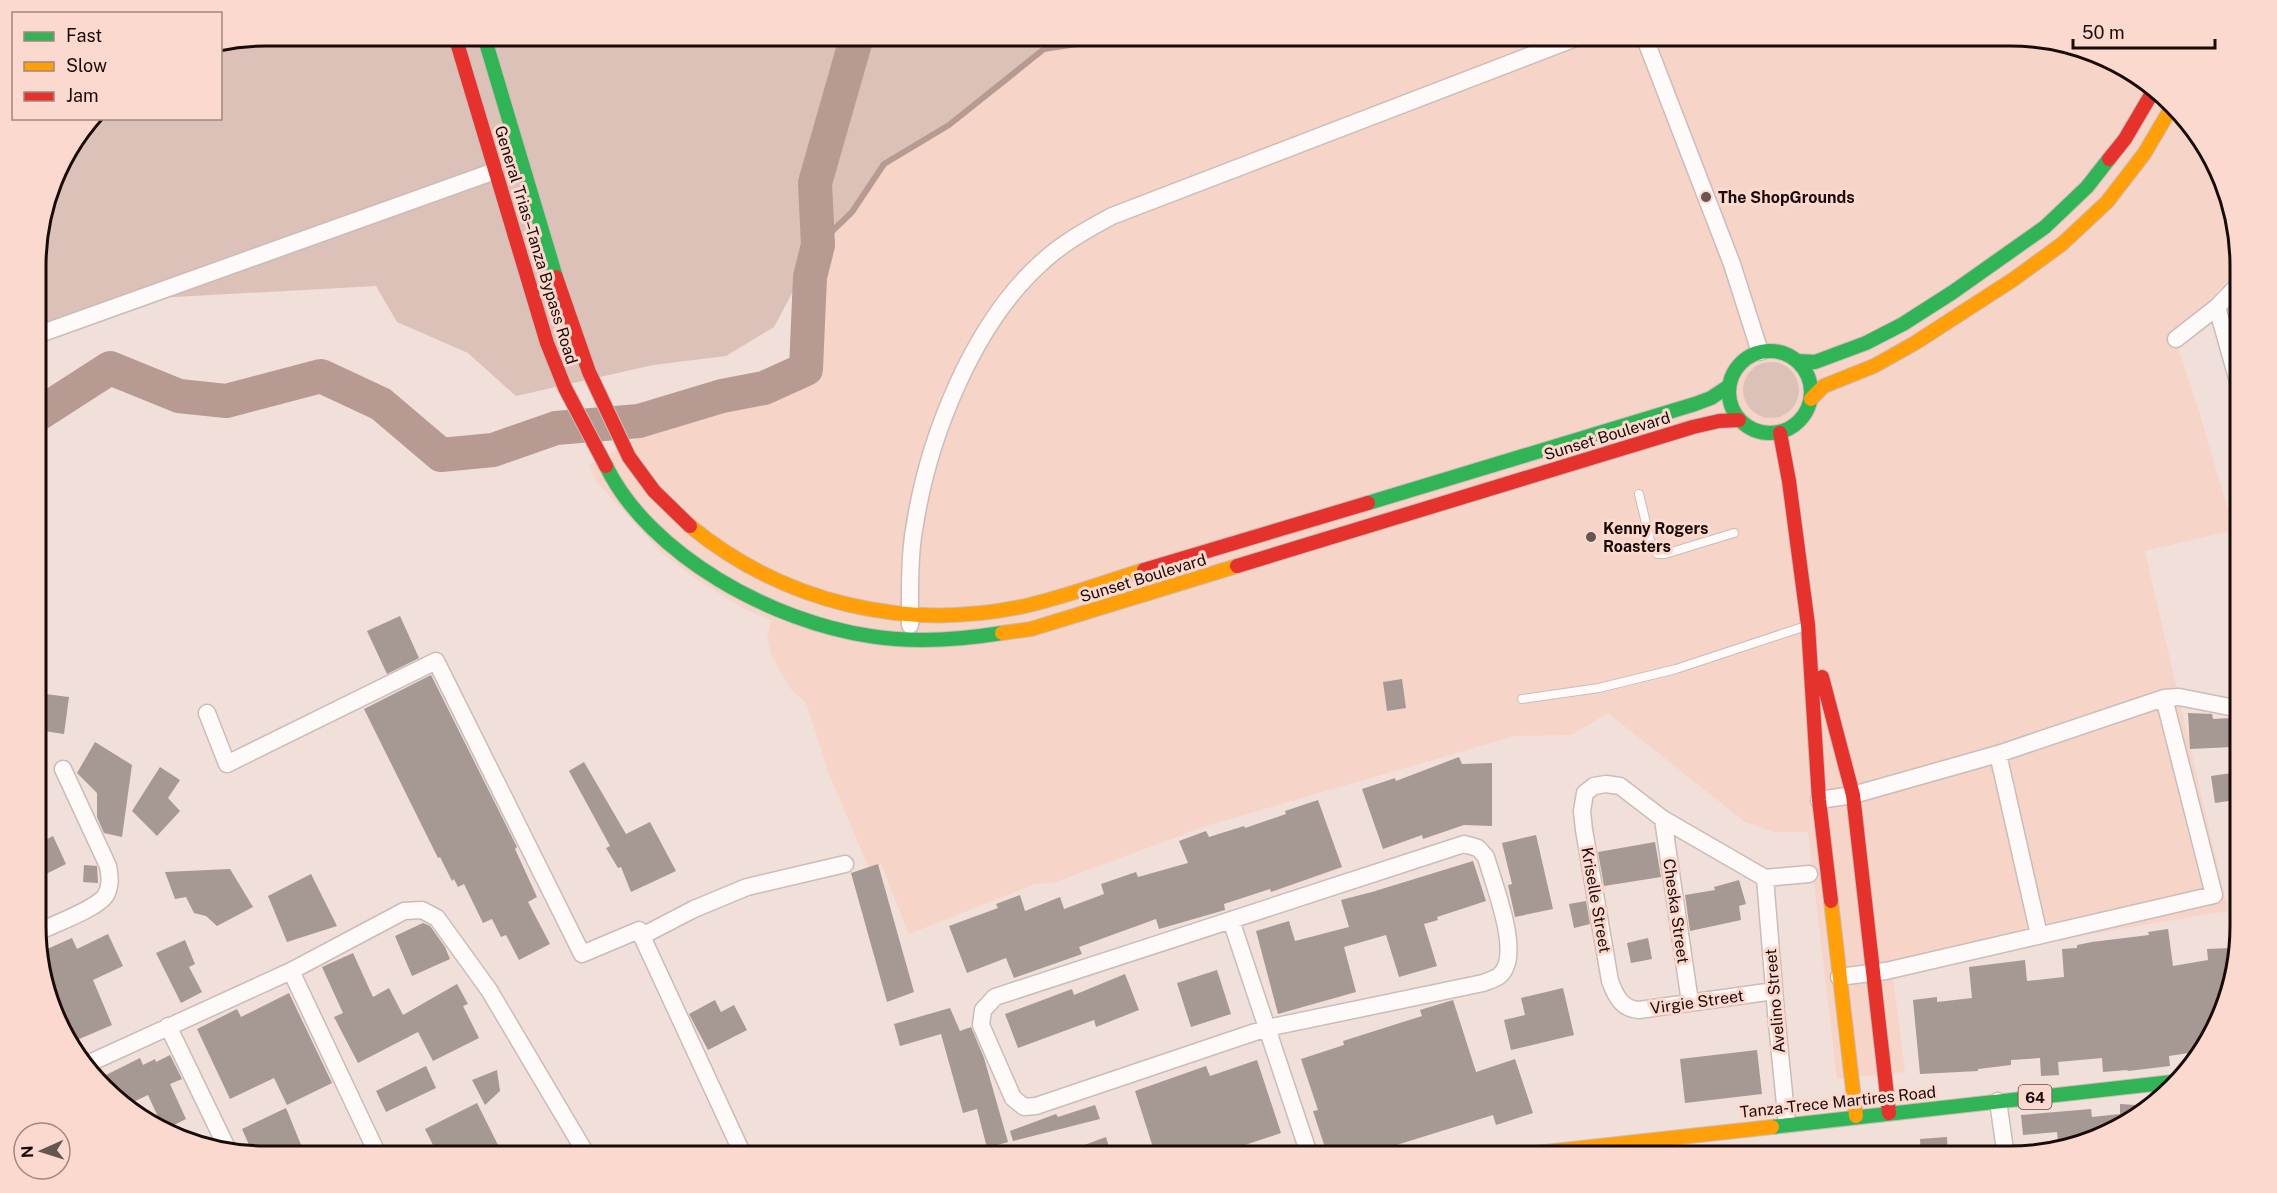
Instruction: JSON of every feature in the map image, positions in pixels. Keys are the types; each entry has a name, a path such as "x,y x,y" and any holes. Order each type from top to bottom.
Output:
{"main road":[{"name":"General Trias–Tanza Bypass Road","path":"458,46 543,331 572,402 603,458"},
{"name":"General Trias–Tanza Bypass Road","path":"487,46 562,298 596,390 624,446"},
{"path":"2150,96 2125,139 2087,187 2045,226 1953,292 1903,324 1866,343 1831,357 1815,362 1798,361 1780,352 1760,352 1743,361 1732,377 1730,386 1730,404 1740,420 1758,432 1780,433 1797,424 1804,417 1811,399 1824,386 1874,366 1915,344 2014,279 2062,244 2107,202 2144,154 2168,113"},
{"path":"1798,361 1809,378 1811,399"},
{"name":"Sunset Boulevard","path":"624,446 642,477 691,529 762,576 831,604 861,610 946,616 1026,606 1695,404 1712,398 1730,386"},
{"name":"Sunset Boulevard","path":"603,458 618,489 672,546 706,571 749,597 788,615 825,628 858,636 909,641 946,641 1031,629 1693,427 1719,421 1740,420"},
{"path":"1780,433 1789,481 1808,625 1819,800 1856,1116"},
{"path":"1808,625 1853,795 1889,1113"},
{"name":"Tanza-Trece Martires Road","path":"1609,1147 1856,1116 2163,1085"}],"street":[{"path":"909,641 914,525 930,455 959,380 989,324 1039,265 1061,246 1112,216 1555,46"},
{"path":"1648,46 1732,264 1760,352"},
{"path":"46,333 495,171"},
{"path":"2176,339 2217,307 2230,293"},
{"path":"2217,307 2230,351"},
{"path":"207,713 226,764 436,661 582,954 639,930 739,1147"},
{"path":"1819,800 1853,795 1998,754 2164,698 2179,697 2230,707"},
{"path":"1839,977 1874,973 2214,895 2164,698"},
{"path":"1998,754 2039,935"},
{"path":"46,928 96,904 106,895 111,881 108,866 63,769"},
{"name":"Kriselle Street","path":"1622,1004 1610,981 1584,830 1582,811 1585,793 1594,786 1606,784 1620,786 1663,819"},
{"path":"1663,819 1765,878 1809,874"},
{"name":"Cheska Street","path":"1663,819 1690,1002"},
{"path":"1464,844 1478,848 1486,857 1510,941 1508,960 1500,975 1483,983 1267,1028 1036,1106 1024,1107 1013,1098 981,1025 983,1010 995,997 1231,920 1464,844"},
{"path":"642,936 694,909 747,887 844,864"},
{"name":"Avelino Street","path":"1765,878 1787,1124"},
{"path":"93,1061 291,971 404,911 422,910 436,918 489,990 582,1147"},
{"path":"1231,920 1307,1147"},
{"path":"291,971 374,1147"},
{"name":"Virgie Street","path":"1622,1004 1630,1010 1640,1010 1774,991"},
{"path":"168,1026 224,1142"},
{"path":"1998,1101 2005,1147"}],"lane":[{"path":"1639,494 1651,544 1658,554 1665,554 1734,532"},
{"path":"1522,699 1599,688 1676,669 1808,625"}],"shaded area":[{"path":"266,46 1064,46 1044,49 949,125 884,164 852,212 818,245 774,327 726,356 653,365 516,396 468,353 397,322 376,286 138,299 46,334 48,238 58,196 76,156 102,120 222,120 222,51"},
{"path":"1064,46 2010,46 2039,48 2081,58 2108,69 2144,92 2176,121 2208,169 2219,196 2229,238 2230,277 2208,302 2173,332 2230,516 2230,531 2145,551 2228,911 2055,940 1893,978 1905,1072 1837,1079 1808,832 1774,832 1745,822 1608,713 1572,735 1515,736 1209,825 1053,883 1035,884 909,934 881,864 869,869 829,774 806,703 792,691 772,657 767,639 771,621 741,607 696,579 662,553 596,481 589,465 635,439 629,422 764,388 805,369 810,277 818,245 852,212 884,164 949,125 1044,49"},
{"path":"1771,362 1782,364 1791,370 1797,379 1799,390 1797,401 1791,410 1782,416 1771,418 1760,416 1751,410 1745,401 1743,390 1745,379 1751,370 1760,364"}],"building":[{"path":"400,616 419,658 387,674 367,631"},
{"path":"431,675 517,847 515,849 537,897 528,902 550,944 519,960 506,935 501,937 492,919 483,923 464,884 458,887 454,879 452,881 440,857 438,858 364,709"},
{"path":"1402,679 1406,708 1387,711 1383,682"},
{"path":"46,694 69,697 64,734 46,731"},
{"path":"2188,713 2212,714 2213,719 2230,718 2230,747 2190,749"},
{"path":"95,742 132,765 122,837 104,833 97,817 97,793 77,773"},
{"path":"1459,757 1462,764 1492,763 1492,826 1464,825 1423,839 1422,835 1383,849 1362,789 1395,778 1396,781"},
{"path":"584,762 626,834 650,822 676,871 631,892 621,867 618,868 606,848 610,846 569,771"},
{"path":"160,767 180,780 168,798 180,811 157,836 132,811"},
{"path":"2230,773 2230,801 2215,803 2211,776"},
{"path":"1318,800 1342,867 1271,892 1270,889 1224,904 1225,910 1159,929 1156,919 1079,947 1082,954 1014,978 1006,958 967,973 949,926 998,908 996,904 1020,895 1025,911 1060,897 1064,909 1104,894 1101,884 1136,872 1138,877 1188,863 1179,841 1206,831 1209,837 1244,826 1245,828"},
{"path":"1536,835 1553,909 1515,917 1508,885 1512,884 1502,843"},
{"path":"53,836 66,864 46,874 46,840"},
{"path":"1655,842 1661,877 1604,886 1598,852"},
{"path":"1473,861 1486,901 1437,917 1438,920 1424,924 1437,966 1399,977 1386,935 1344,947 1356,992 1278,1014 1256,931 1289,921 1295,941 1349,927 1341,900"},
{"path":"878,864 914,992 887,1002 851,873"},
{"path":"84,865 97,866 98,883 83,882"},
{"path":"230,869 253,907 217,926 206,916 194,913 186,897 175,899 165,872"},
{"path":"311,874 337,926 287,942 268,896"},
{"path":"1739,880 1746,904 1739,906 1741,920 1690,931 1685,895 1715,890 1714,887"},
{"path":"1586,901 1590,924 1574,928 1569,904"},
{"path":"423,923 430,926 445,947 450,959 412,976 395,936"},
{"path":"2168,929 2173,966 2208,960 2207,949 2229,948 2223,983 2208,1024 2190,1053 2169,1056 2170,1066 2103,1072 2102,1058 2058,1062 2059,1075 2041,1076 2040,1058 2011,1060 2011,1065 1978,1069 1978,1071 1920,1074 1913,1000 1937,997 1937,1002 1972,998 1969,967 2025,960 2027,981 2064,977 2062,949 2077,948 2077,945 2092,942 2149,935 2148,932"},
{"path":"108,934 123,966 93,980 112,1025 78,1040 58,997 48,949 72,938 77,949"},
{"path":"1648,938 1652,959 1631,963 1627,943"},
{"path":"185,940 195,964 189,967 202,992 181,1003 156,953"},
{"path":"353,953 373,997 389,988 403,1015 457,984 468,1004 463,1006 479,1038 433,1061 418,1032 358,1063 334,1017 343,1013 322,967"},
{"path":"1217,970 1231,1014 1191,1027 1177,983"},
{"path":"1125,974 1139,1010 1096,1027 1094,1020 1018,1048 1005,1014 1072,989 1074,995"},
{"path":"1563,988 1574,1035 1511,1050 1504,1020 1525,1015 1521,998"},
{"path":"289,993 332,1083 287,1105 274,1078 230,1099 197,1029 237,1009 241,1017"},
{"path":"715,1000 721,1012 734,1005 747,1030 708,1050 689,1014"},
{"path":"1453,1000 1476,1072 1515,1059 1533,1113 1496,1125 1493,1115 1390,1147 1325,1147 1313,1111 1318,1110 1301,1059 1344,1045 1343,1041 1422,1016 1420,1010"},
{"path":"950,1008 960,1031 971,1027 984,1058 1008,1142 987,1147 977,1109 963,1113 941,1034 900,1046 894,1024"},
{"path":"1757,1050 1762,1094 1685,1103 1680,1059"},
{"path":"170,1055 182,1079 170,1084 186,1119 173,1126 159,1118 148,1095 134,1102 105,1076 140,1058 143,1065 155,1059 156,1062"},
{"path":"1257,1060 1281,1133 1239,1147 1153,1147 1135,1091 1206,1066 1210,1076"},
{"path":"426,1066 436,1088 386,1112 376,1091"},
{"path":"497,1070 500,1091 485,1105 472,1080"},
{"path":"477,1103 499,1147 434,1147 425,1129"},
{"path":"2120,1104 2138,1105 2108,1124 2067,1139 2058,1141 2057,1132 2023,1135 2021,1115 2091,1109 2092,1117 2120,1114"},
{"path":"1095,1105 1100,1119 1013,1141 1010,1131 1056,1114 1058,1117"},
{"path":"286,1108 302,1147 249,1146 242,1129"},
{"path":"1106,1137 1109,1147 1079,1147"},
{"path":"1947,1137 1948,1147 1920,1147 1920,1139"}],"waterway":[{"path":"46,409 110,368 179,396 226,401 321,376 381,404 441,455 493,450 556,428 639,421 722,396 764,388 806,369 810,277 818,245 815,183 854,46"},
{"path":"818,245 852,212 884,164 949,125 1044,49 1064,46"}],"traffic: fast":[{"path":"487,46 556,277"},
{"path":"1798,361 1815,362 1866,343 1903,324 1953,292 2045,227 2087,187 2109,159"},
{"path":"1762,351 1778,351 1793,358 1804,369 1811,384 1811,392 1808,408 1799,421 1778,433 1762,433 1747,426 1736,415 1729,400 1729,384 1736,369 1747,358 1762,351"},
{"path":"1368,503 1695,404 1711,398 1729,386"},
{"path":"606,466 626,499 652,529 718,580 756,600 794,616 870,636 936,640 1002,633"},
{"path":"1772,1127 2165,1083"}],"traffic: slow":[{"path":"1811,399 1824,386 1874,366 1915,343 2014,279 2062,244 2107,202 2144,154 2168,113"},
{"path":"690,526 727,553 765,575 806,592 848,605 891,612 936,615 980,613 1025,606 1144,570"},
{"path":"1002,633 1031,629 1237,566"},
{"path":"1831,901 1856,1116"},
{"path":"1590,1147 1772,1127"}],"traffic: jam":[{"path":"458,46 547,343 565,388 606,466"},
{"path":"2109,159 2125,139 2150,96"},
{"path":"556,277 589,372 629,457 654,491 690,526"},
{"path":"1237,566 1693,427 1719,421 1739,420"},
{"path":"1780,433 1789,481 1808,625 1819,800 1831,901"},
{"path":"1144,570 1368,503"},
{"path":"1822,677 1853,795 1889,1113"}],"place":[{"name":"The ShopGrounds","path":"1706,197"},
{"name":"Kenny Rogers Roasters","path":"1591,537"}]}
